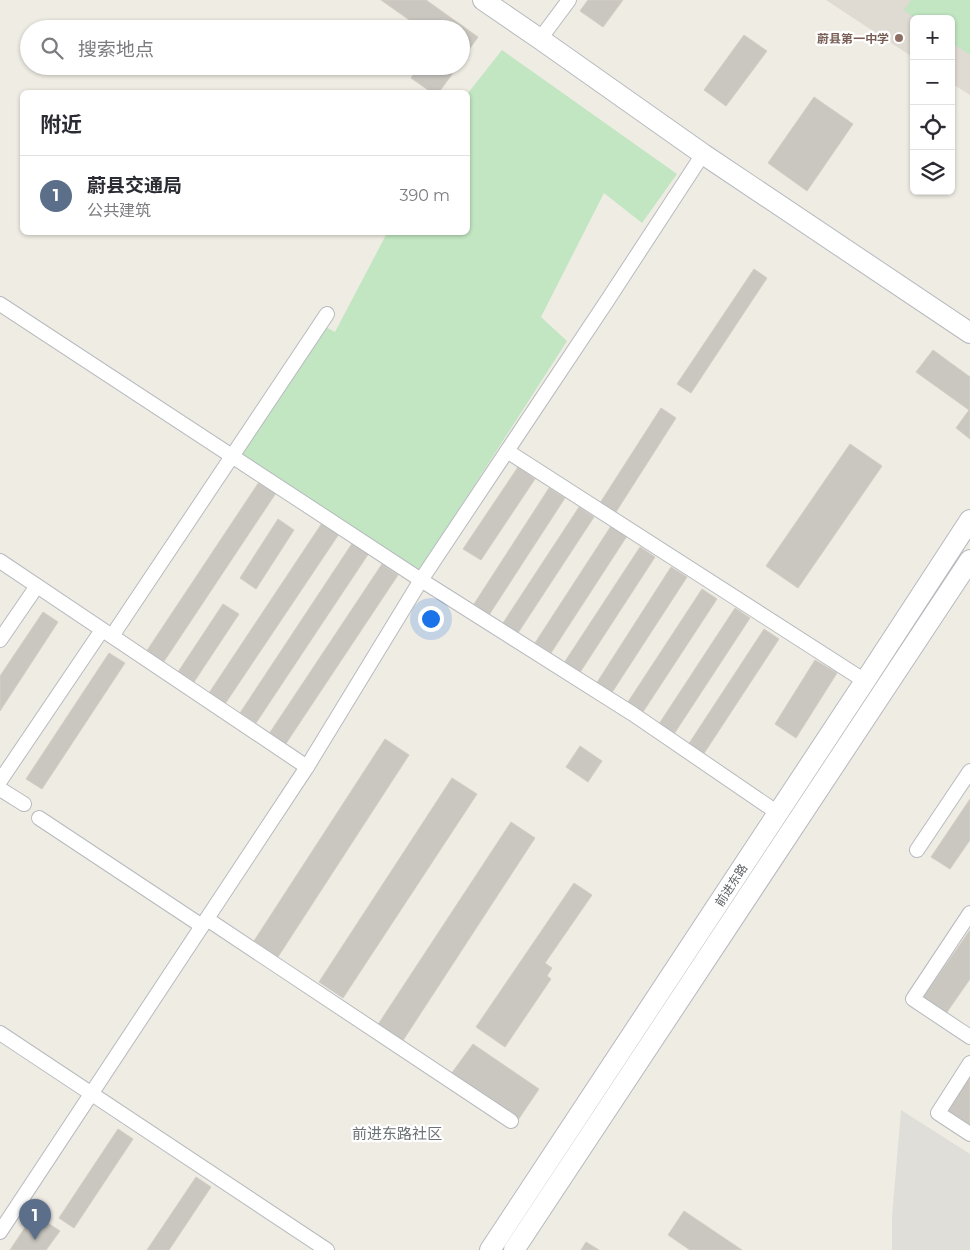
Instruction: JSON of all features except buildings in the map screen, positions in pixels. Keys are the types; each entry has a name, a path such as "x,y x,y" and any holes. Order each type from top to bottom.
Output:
{"main road":[{"path":"483,0 703,154 970,333"},
{"name":"前进东路","path":"490,1250 866,681 970,520"},
{"name":"前进东路","path":"514,1250 970,560"}],"street":[{"path":"540,39 569,0"},
{"path":"0,1232 307,767 421,580 703,154"},
{"path":"0,304 421,580 633,714 778,813"},
{"path":"0,781 232,456 327,314"},
{"path":"507,452 866,681"},
{"path":"0,562 307,767"},
{"path":"0,640 37,586"},
{"path":"917,850 970,771"},
{"path":"0,789 24,804"},
{"path":"39,818 205,922 511,1122"},
{"path":"970,914 913,999 970,1037"},
{"path":"0,1032 327,1250"},
{"path":"970,1063 938,1113 970,1134"}],"shaded area":[{"name":"蔚县第一中学","path":"826,0 970,0 970,95 955,86 955,15 910,15 910,55"},
{"path":"901,1110 970,1154 970,1250 892,1250 892,1217"}],"green space":[{"path":"911,0 970,0 970,55 955,45 955,15 911,15 904,10"},
{"path":"502,50 677,174 642,223 604,193 541,317 567,341 420,570 239,454 324,326 335,332 386,235 470,235 470,90"}],"place":[{"name":"蔚县第一中学","path":"899,38"},
{"name":"蔚县交通局","path":"35,1240"}],"district":[{"name":"前进东路社区","path":"397,1133"}]}
